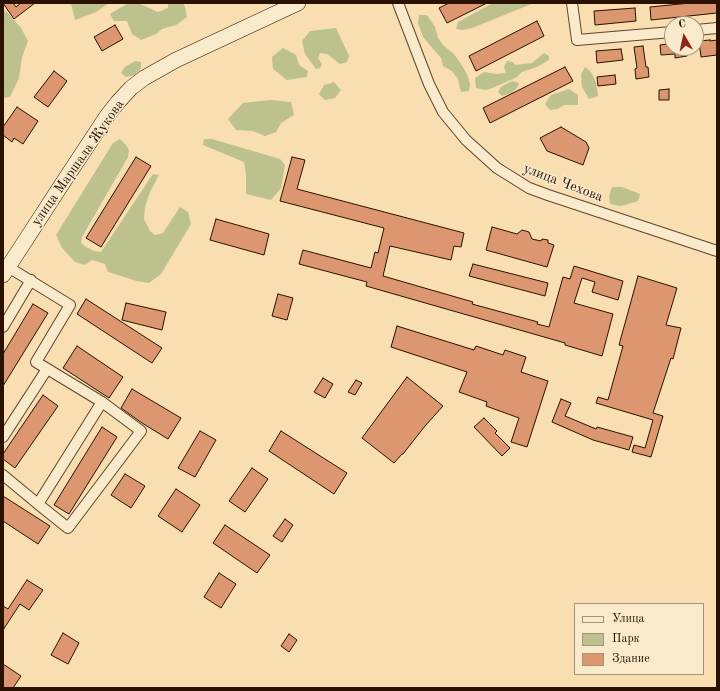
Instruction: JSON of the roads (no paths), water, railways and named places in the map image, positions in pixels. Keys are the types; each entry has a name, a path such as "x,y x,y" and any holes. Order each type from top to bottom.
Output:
{"main road":[{"name":"улица Маршала Жукова","path":"6,270 108,116 131,88 144,78 176,60 298,3"}],"street":[{"name":"улица Чехова","path":"398,3 429,84 443,112 466,140 497,168 529,188 717,251"},
{"path":"572,3 577,40 664,33"},
{"path":"704,29 717,28"},
{"path":"3,475 68,528 141,431 102,402 36,362 70,305 30,280 6,270"},
{"path":"3,328 30,280"},
{"path":"3,437 47,368"},
{"path":"38,504 102,402"}]}
